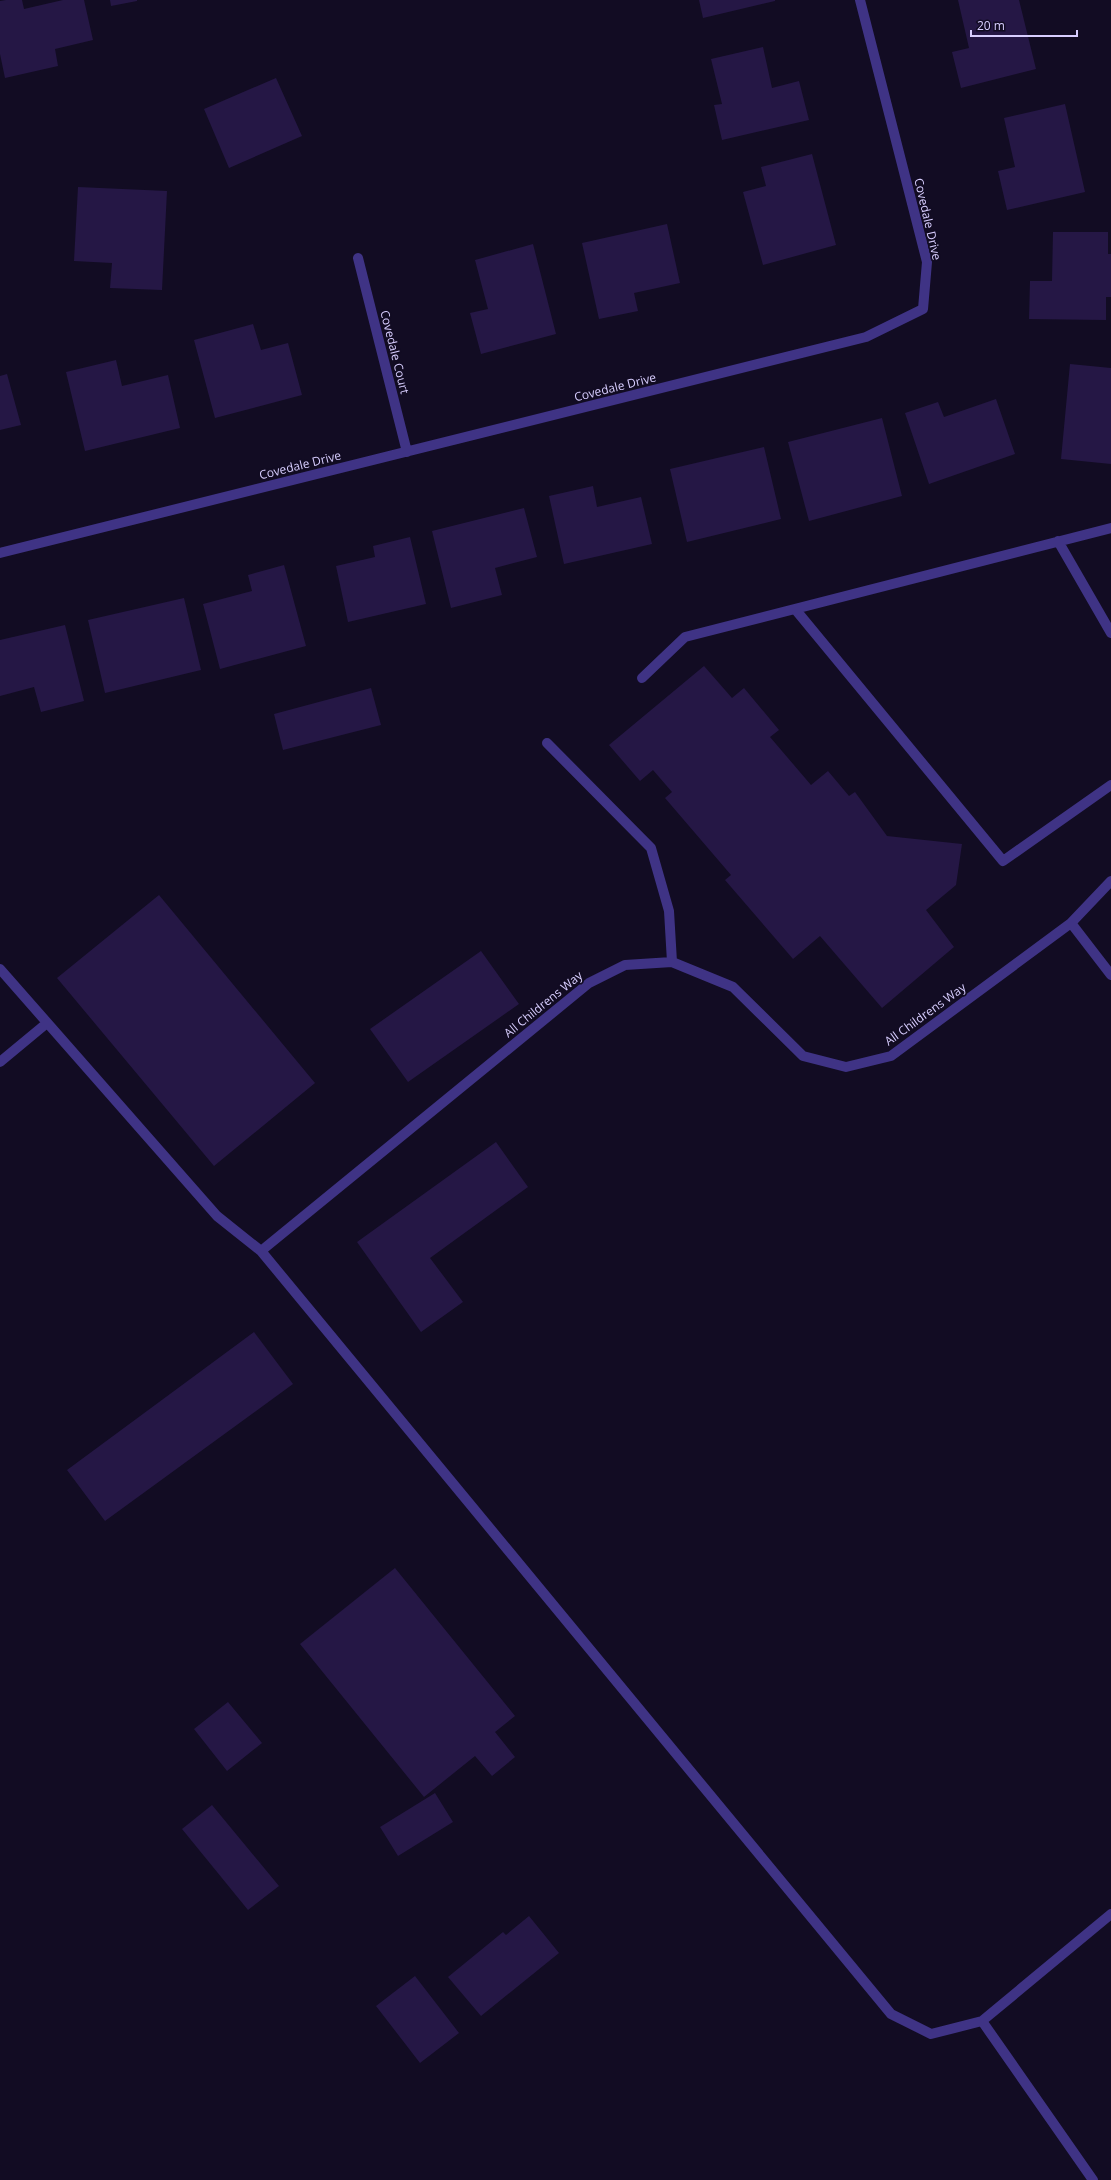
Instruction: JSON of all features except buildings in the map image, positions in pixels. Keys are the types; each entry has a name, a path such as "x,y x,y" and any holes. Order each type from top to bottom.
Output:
{"street":[{"name":"Covedale Drive","path":"0,553 866,336 923,308 927,262 860,0"},
{"name":"Covedale Court","path":"358,258 407,452"},
{"path":"642,678 685,637 1111,528"},
{"path":"1058,541 1111,633"},
{"path":"795,609 1003,861 1111,784"},
{"path":"547,743 651,848 669,911 672,962"},
{"name":"All Childrens Way","path":"261,1251 589,983 625,965 672,962 733,987 803,1056 846,1067 891,1056 1070,923 1111,881"},
{"path":"1070,923 1111,975"},
{"path":"0,969 217,1216 261,1251 891,2014 932,2034 982,2021 1111,1914"},
{"path":"0,1062 47,1023"},
{"path":"982,2021 1093,2180"}]}
